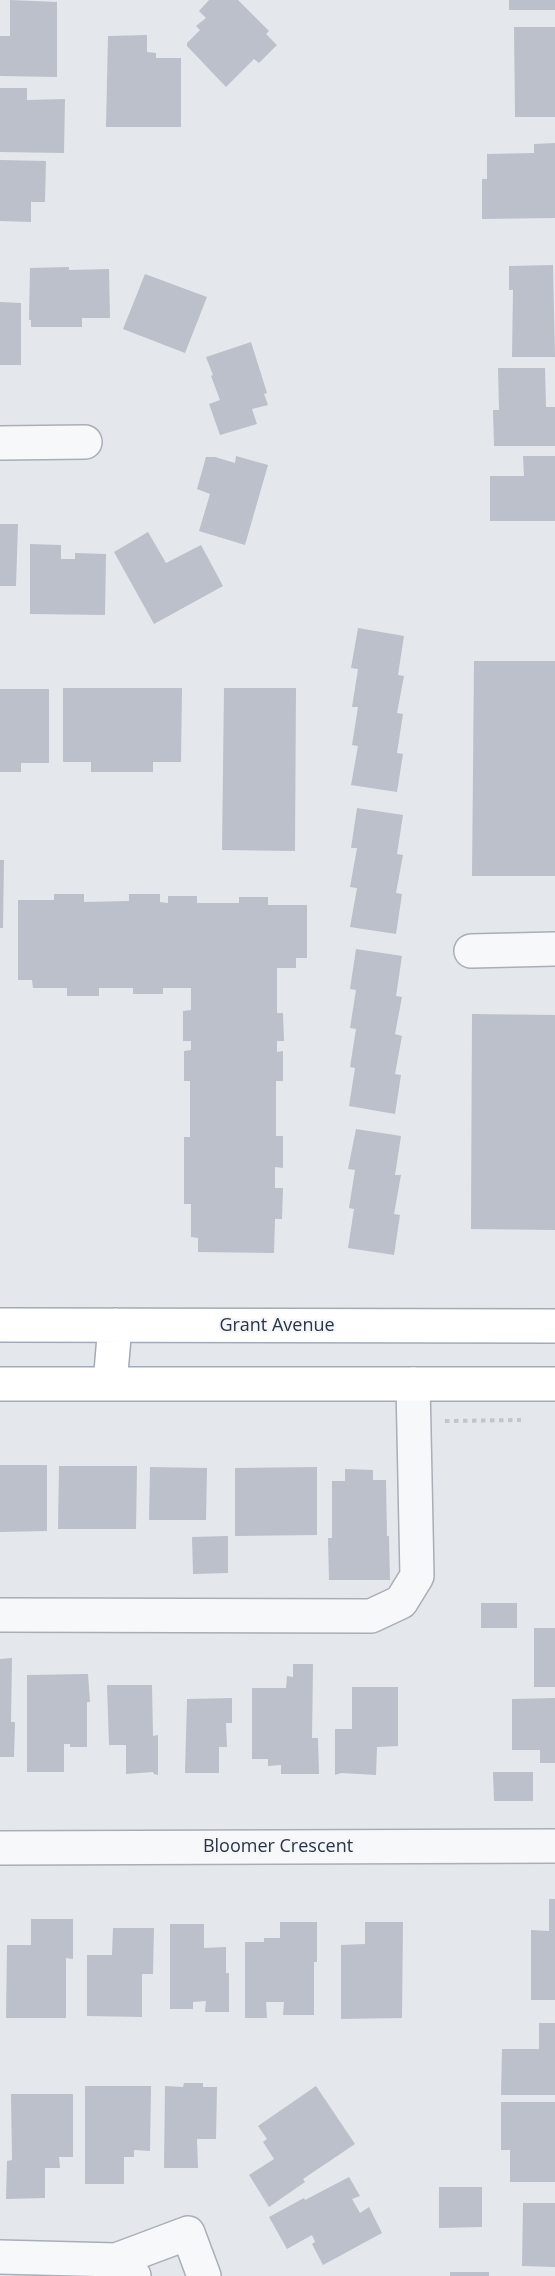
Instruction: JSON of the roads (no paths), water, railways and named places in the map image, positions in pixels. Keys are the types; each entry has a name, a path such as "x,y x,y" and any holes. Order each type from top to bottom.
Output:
{"main road":[{"name":"Grant Avenue","path":"0,1325 555,1326"},
{"path":"110,1384 115,1325"},
{"path":"0,1384 555,1384"}],"street":[{"path":"0,443 85,442"},
{"path":"471,951 555,949"},
{"path":"0,1615 371,1616 401,1602 417,1576 413,1384"},
{"name":"Bloomer Crescent","path":"0,1848 555,1846"},
{"path":"0,2257 125,2268 188,2233 204,2276"}]}
